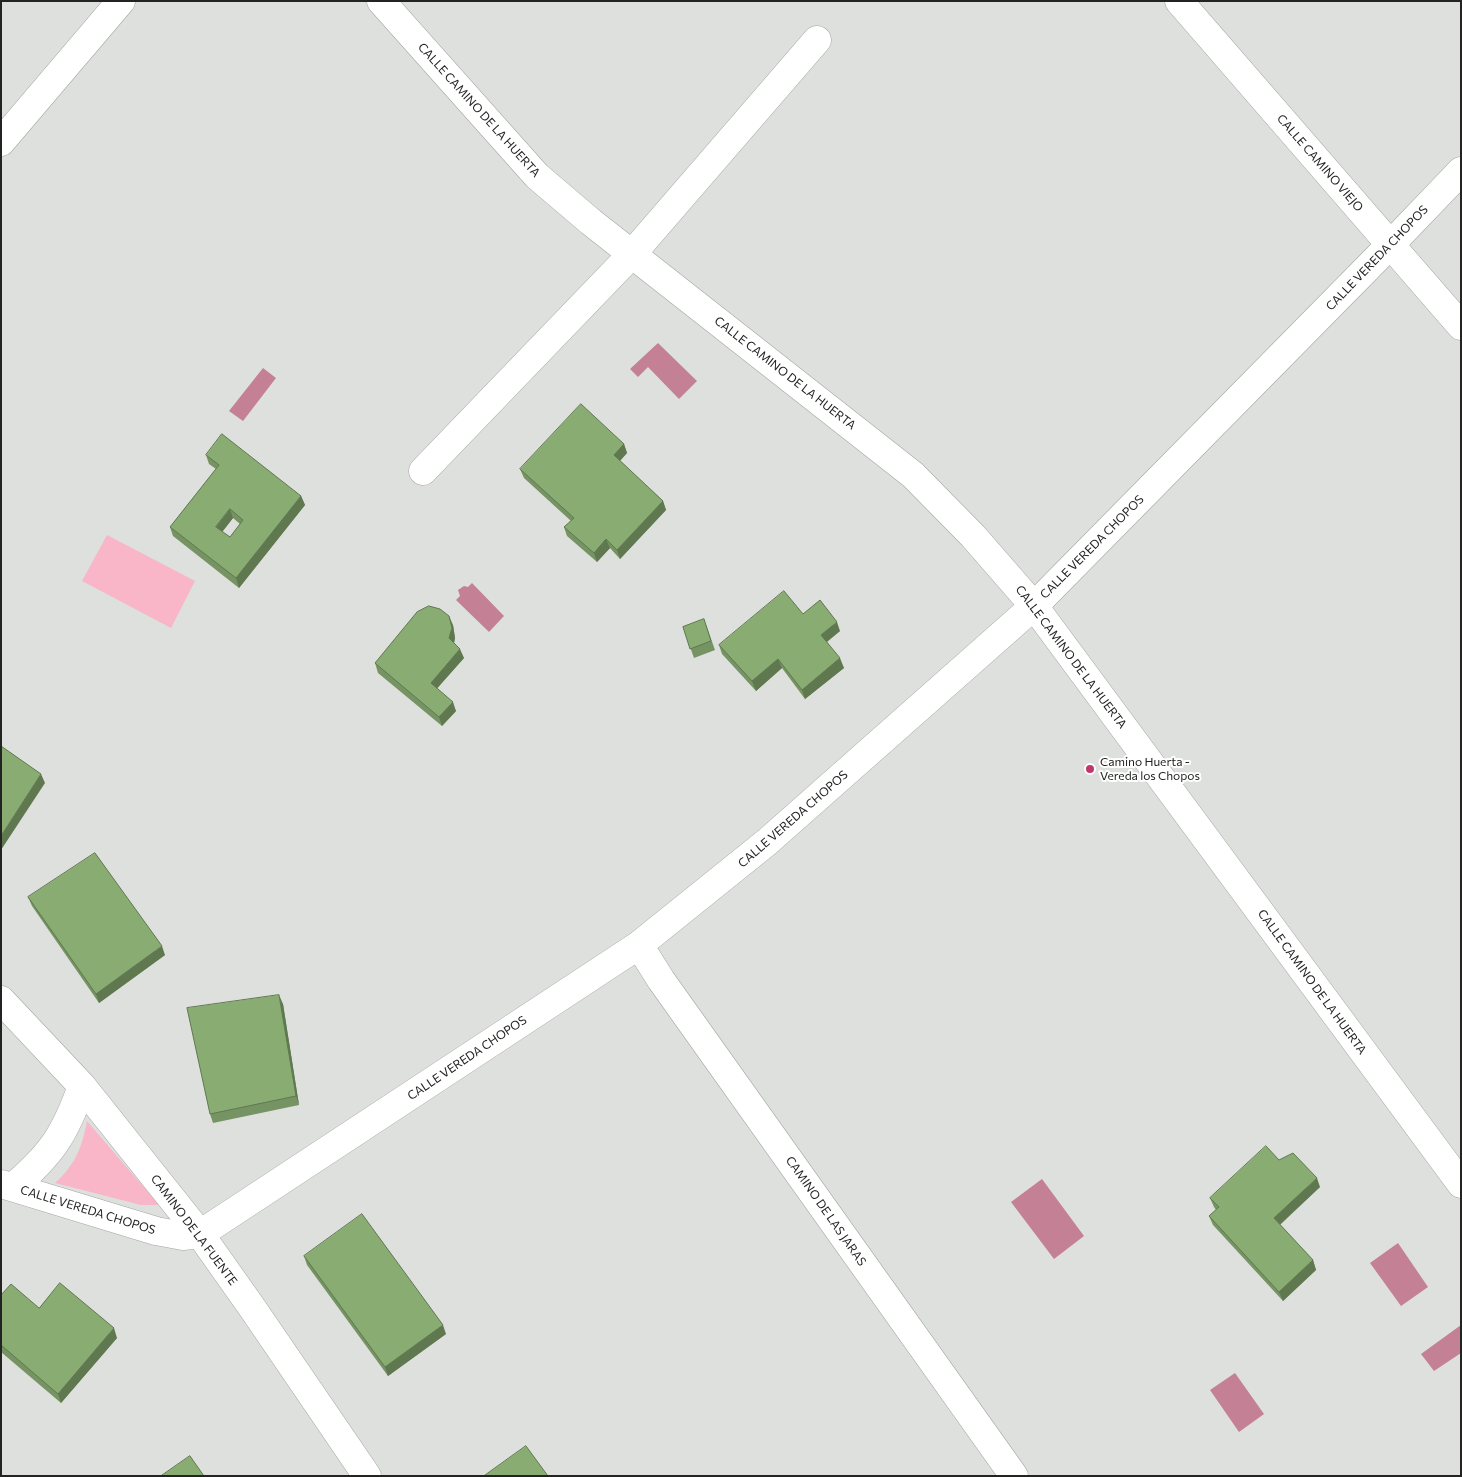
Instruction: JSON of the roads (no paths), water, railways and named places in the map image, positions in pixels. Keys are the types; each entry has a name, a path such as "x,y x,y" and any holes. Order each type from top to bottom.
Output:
{"street":[{"path":"1,142 121,1"},
{"name":"CALLE CAMINO DE LA HUERTA","path":"381,1 537,176 591,222 913,475 973,536 1034,606 1461,1184"},
{"name":"CALLE CAMINO VIEJO","path":"1178,1 1461,326"},
{"path":"423,470 632,254 816,40"},
{"name":"CALLE VEREDA CHOPOS","path":"7,1186 156,1231 183,1236 200,1234 639,945 767,842 1034,606 1461,171"},
{"name":"CAMINO DE LAS JARAS","path":"639,945 661,980 1014,1476"},
{"name":"CAMINO DE LA FUENTE","path":"1,1000 82,1086 200,1234 367,1476"},
{"path":"7,1186 36,1168 54,1147 70,1118 82,1086"}],"place":[{"name":"Camino Huerta - Vereda los Chopos","path":"1090,769"}]}
